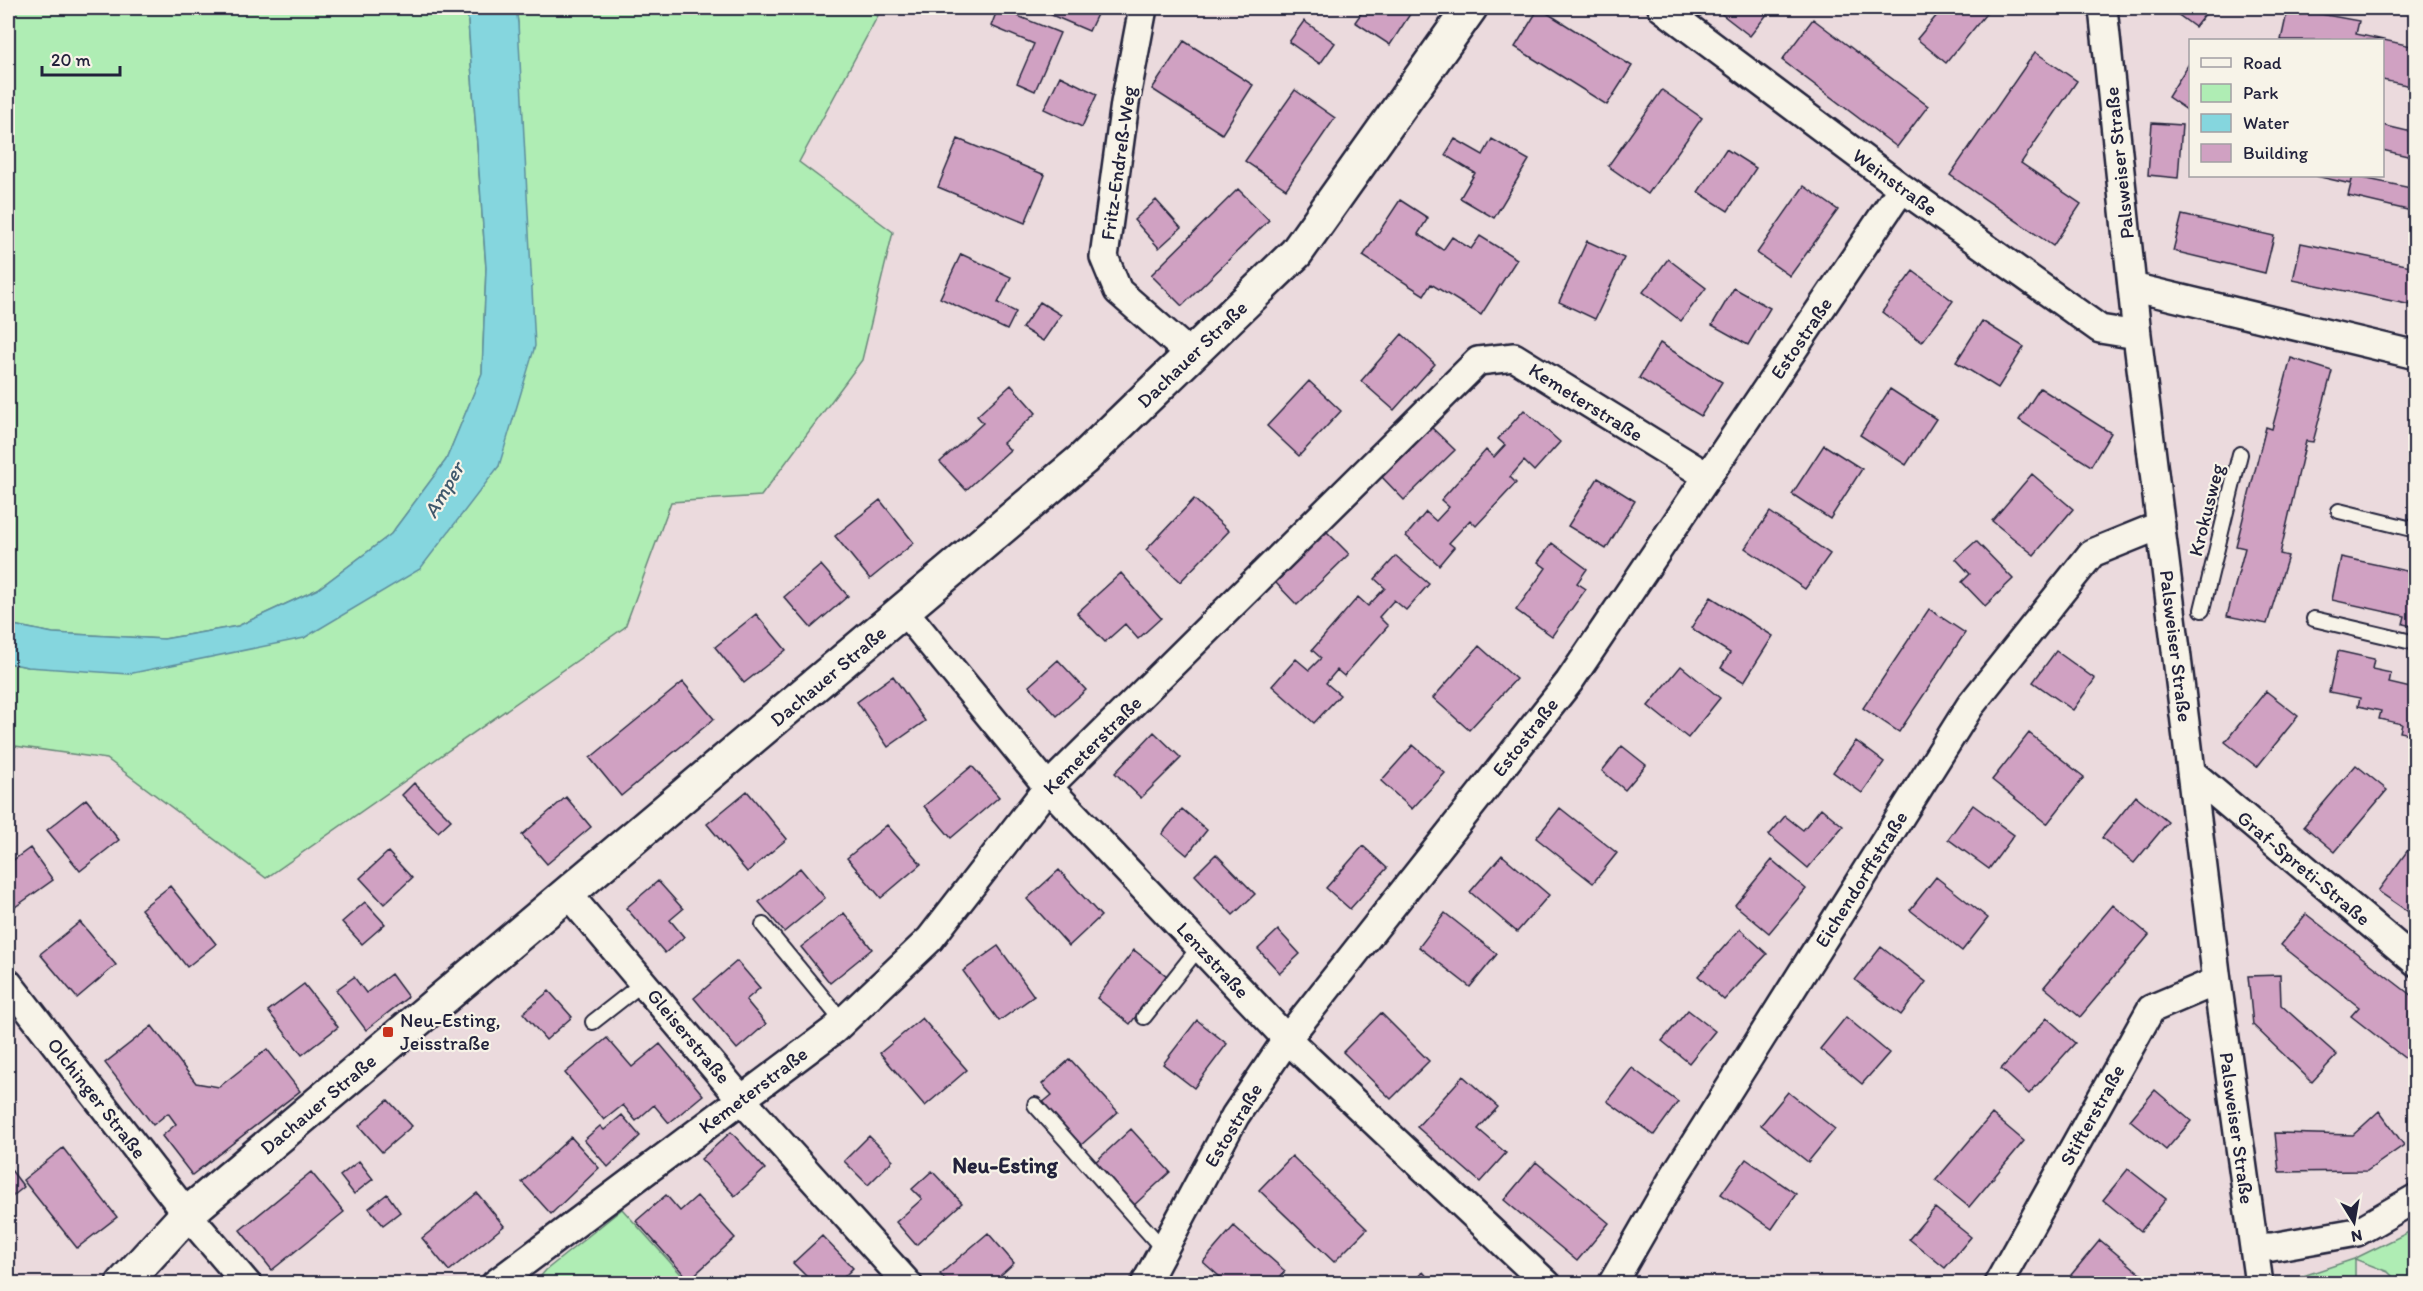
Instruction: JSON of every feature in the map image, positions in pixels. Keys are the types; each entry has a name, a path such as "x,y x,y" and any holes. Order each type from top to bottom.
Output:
{"street":[{"name":"Fritz-Endreß-Weg","path":"1143,8 1125,103 1104,257 1118,291 1191,355"},
{"name":"Dachauer Straße","path":"123,1284 187,1214 905,612 1083,459 1296,253 1470,8"},
{"name":"Weinstraße","path":"1662,8 1902,188 2100,329 2137,335"},
{"name":"Palsweiser Straße","path":"2103,8 2137,335 2217,981 2259,1284"},
{"name":"Estostraße","path":"1145,1284 1235,1116 1287,1039 1569,682 1902,188"},
{"path":"2132,287 2415,355"},
{"name":"Kemeterstraße","path":"495,1284 843,1022 930,939 1048,787 1478,362 1514,357 1707,476"},
{"name":"Eichendorffstraße","path":"1612,1284 1673,1178 1970,706 2092,553 2161,525"},
{"name":"Lenzstraße","path":"905,612 1048,787 1287,1039 1547,1284"},
{"name":"Graf-Spreti-Straße","path":"2192,773 2415,962"},
{"name":"Gleiserstraße","path":"568,894 741,1099 908,1284"},
{"name":"Stifterstraße","path":"1998,1284 2151,1009 2217,981"},
{"name":"Olchinger Straße","path":"8,983 187,1214 247,1284"},
{"path":"2254,1247 2272,1247 2357,1232 2415,1198"}],"lane":[{"name":"Krokusweg","path":"2202,610 2240,454"},
{"path":"2339,511 2415,530"},
{"path":"2314,620 2415,642"},
{"path":"763,925 843,1022"},
{"path":"1144,1017 1200,946"},
{"path":"593,1022 644,982"},
{"path":"1035,1105 1164,1250"}],"green space":[{"path":"8,8 467,8 486,268 482,374 446,460 391,534 318,589 238,626 164,639 53,633 8,624"},
{"path":"516,8 882,8 799,162 893,232 862,360 761,496 671,502 625,627 266,878 107,759 8,745 8,663 28,667 304,638 499,466 518,23"},
{"path":"622,1209 689,1283 539,1283 540,1277 546,1270"},
{"path":"2415,1229 2415,1283 2399,1283 2388,1272 2355,1259 2355,1283 2282,1283 2354,1259"}],"water":[{"name":"Amper","path":"467,8 516,8 518,23 535,346 499,466 420,569 304,638 128,674 28,667 8,663 8,624 53,633 164,639 238,626 318,589 391,534 446,460 482,373 486,268"}],"building":[{"path":"998,8 1060,33 1035,91 1017,83 1034,44 991,26"},
{"path":"1035,8 1100,8 1089,31"},
{"path":"1365,8 1414,8 1390,45 1355,22"},
{"path":"1539,8 1632,66 1607,105 1515,47"},
{"path":"1723,8 1772,8 1750,36 1719,12"},
{"path":"1943,8 1986,8 1989,10 1946,63 1917,39"},
{"path":"2169,8 2210,8 2195,27"},
{"path":"2288,8 2359,21 2356,34 2379,39 2281,39"},
{"path":"1813,19 1928,106 1897,147 1782,60"},
{"path":"1304,21 1335,43 1320,64 1289,42"},
{"path":"2384,40 2416,47 2416,87 2384,80"},
{"path":"1184,41 1253,85 1222,134 1152,89"},
{"path":"2035,52 2077,81 2021,163 2081,204 2053,246 1950,175"},
{"path":"2189,64 2189,111 2168,97"},
{"path":"1060,76 1097,94 1082,127 1044,109"},
{"path":"1295,90 1335,118 1286,189 1245,161"},
{"path":"1662,90 1702,118 1648,194 1608,166"},
{"path":"2152,123 2182,125 2178,178 2148,175"},
{"path":"2384,125 2416,133 2416,158 2384,150"},
{"path":"958,139 1045,175 1025,223 938,187"},
{"path":"1455,139 1483,155 1492,139 1529,160 1494,218 1460,198 1475,173 1445,155"},
{"path":"1726,149 1756,168 1728,211 1698,192"},
{"path":"2320,177 2353,177 2351,184"},
{"path":"2353,177 2416,189 2416,212 2348,196"},
{"path":"1804,186 1838,210 1790,276 1757,253"},
{"path":"1238,189 1269,220 1182,306 1151,275"},
{"path":"1156,200 1181,228 1159,248 1134,220"},
{"path":"1400,200 1428,218 1418,234 1443,250 1452,237 1471,249 1480,236 1517,259 1481,315 1431,284 1424,295 1363,256"},
{"path":"2182,215 2274,236 2265,273 2173,251"},
{"path":"1587,241 1624,258 1595,319 1559,302"},
{"path":"2301,243 2416,267 2416,306 2293,280"},
{"path":"961,254 1011,277 998,303 1016,312 1007,330 940,298"},
{"path":"1668,259 1706,288 1681,321 1643,292"},
{"path":"1913,271 1953,301 1922,342 1882,312"},
{"path":"1734,288 1770,308 1748,345 1712,325"},
{"path":"1040,302 1061,315 1043,341 1022,328"},
{"path":"1982,321 2024,347 1998,388 1956,362"},
{"path":"1402,334 1435,364 1394,410 1361,381"},
{"path":"1660,343 1722,382 1701,416 1639,378"},
{"path":"2291,358 2332,371 2313,442 2306,441 2280,554 2288,556 2267,624 2227,616 2245,548 2236,546 2266,427 2272,429"},
{"path":"1309,381 1341,411 1299,456 1267,426"},
{"path":"1011,385 1036,413 1003,443 1010,450 966,490 940,462 983,423 977,416"},
{"path":"2040,388 2111,433 2091,466 2019,420"},
{"path":"1890,389 1936,419 1906,465 1860,435"},
{"path":"1524,410 1560,442 1534,471 1524,461 1510,477 1516,483 1476,526 1470,520 1449,543 1454,547 1439,565 1406,536 1426,512 1436,521 1449,507 1441,500 1486,450 1494,457 1505,445 1498,439"},
{"path":"1431,427 1455,450 1404,500 1381,476"},
{"path":"1824,445 1862,469 1830,519 1792,494"},
{"path":"2032,474 2073,509 2034,555 1992,521"},
{"path":"1598,478 1635,501 1606,549 1568,526"},
{"path":"1194,499 1229,531 1180,582 1146,550"},
{"path":"880,500 914,543 870,579 835,536"},
{"path":"1770,512 1830,554 1805,589 1745,548"},
{"path":"1326,531 1349,554 1297,605 1275,582"},
{"path":"1976,541 2013,579 1985,606 1962,582 1970,574 1956,559"},
{"path":"1552,543 1587,569 1577,583 1586,589 1552,636 1516,610 1546,568 1538,562"},
{"path":"1396,556 1429,584 1406,610 1394,600 1379,617 1388,626 1344,676 1337,670 1326,683 1340,695 1314,723 1272,686 1296,659 1309,670 1321,658 1312,650 1358,597 1368,606 1385,588 1375,579"},
{"path":"2341,557 2416,573 2416,627 2403,624 2405,616 2332,600"},
{"path":"821,565 848,596 811,628 784,597"},
{"path":"1121,573 1161,618 1138,639 1125,624 1105,642 1077,613"},
{"path":"1711,597 1773,636 1744,682 1721,668 1730,653 1691,628"},
{"path":"1929,609 1965,633 1899,732 1863,708"},
{"path":"756,614 786,650 744,683 715,647"},
{"path":"1479,646 1516,679 1469,730 1433,698"},
{"path":"2056,651 2095,679 2073,710 2033,682"},
{"path":"2338,651 2374,659 2372,669 2391,673 2389,683 2415,689 2412,700 2416,700 2416,735 2400,732 2402,724 2379,719 2381,711 2358,706 2360,698 2329,692"},
{"path":"1058,660 1086,690 1057,716 1029,686"},
{"path":"1681,666 1720,698 1688,738 1648,706"},
{"path":"893,676 925,721 888,747 857,702"},
{"path":"683,682 714,719 621,796 590,758"},
{"path":"2266,691 2298,716 2257,767 2225,742"},
{"path":"1154,732 1181,758 1141,798 1115,773"},
{"path":"2029,733 2084,777 2047,824 1992,780"},
{"path":"1856,741 1884,762 1862,793 1833,772"},
{"path":"1413,745 1445,773 1412,809 1381,781"},
{"path":"1622,746 1646,765 1625,790 1602,771"},
{"path":"2356,765 2387,790 2335,852 2304,826"},
{"path":"972,766 999,797 951,838 924,806"},
{"path":"414,783 451,820 438,832 402,795"},
{"path":"747,791 787,839 747,872 707,824"},
{"path":"2136,796 2168,822 2134,863 2102,838"},
{"path":"566,797 591,827 547,864 522,835"},
{"path":"86,799 119,840 80,871 47,830"},
{"path":"1973,805 2014,835 1989,869 1948,839"},
{"path":"1560,808 1617,853 1593,883 1536,838"},
{"path":"1821,808 1843,826 1808,868 1769,835 1785,816 1803,830"},
{"path":"1182,809 1207,830 1187,855 1162,834"},
{"path":"887,825 921,864 881,898 847,858"},
{"path":"2416,839 2416,917 2378,891"},
{"path":"1363,846 1387,868 1350,909 1326,888"},
{"path":"30,848 53,880 15,907 8,896 8,864"},
{"path":"388,852 412,878 384,904 360,878"},
{"path":"1216,854 1255,894 1233,915 1195,875"},
{"path":"1502,855 1549,895 1517,932 1470,892"},
{"path":"1772,860 1806,889 1769,933 1735,905"},
{"path":"800,868 825,898 784,932 759,902"},
{"path":"1059,870 1101,916 1069,946 1027,899"},
{"path":"1936,877 1988,918 1962,951 1910,910"},
{"path":"658,881 683,909 670,920 684,937 665,953 626,908"},
{"path":"170,886 216,944 187,967 141,909"},
{"path":"365,902 385,924 362,944 342,922"},
{"path":"2113,905 2149,935 2080,1017 2044,987"},
{"path":"844,913 872,949 830,983 801,947"},
{"path":"1445,913 1497,954 1470,987 1419,947"},
{"path":"2306,914 2416,999 2416,1067 2351,1016 2359,1007 2281,945"},
{"path":"80,922 116,965 77,998 40,954"},
{"path":"1740,929 1767,954 1724,1000 1698,976"},
{"path":"1278,930 1300,954 1280,973 1258,949"},
{"path":"998,946 1034,996 999,1021 963,971"},
{"path":"1881,947 1926,982 1901,1015 1855,980"},
{"path":"1134,950 1167,976 1130,1024 1097,998"},
{"path":"737,961 760,988 746,1000 766,1024 737,1049 694,998"},
{"path":"391,974 408,997 366,1030 336,990 354,977 366,993"},
{"path":"2280,975 2281,1005 2337,1055 2312,1082 2253,1025 2248,976"},
{"path":"304,984 338,1027 302,1055 268,1011"},
{"path":"549,991 572,1017 546,1040 523,1013"},
{"path":"1688,1010 1715,1031 1689,1063 1662,1041"},
{"path":"1381,1013 1429,1061 1391,1099 1343,1052"},
{"path":"1846,1017 1889,1053 1862,1084 1820,1049"},
{"path":"922,1018 967,1070 925,1106 880,1053"},
{"path":"2047,1018 2075,1043 2029,1094 2001,1069"},
{"path":"1197,1020 1227,1044 1194,1088 1163,1064"},
{"path":"152,1026 196,1083 219,1087 267,1049 300,1091 192,1175 162,1136 176,1124 168,1113 153,1125 105,1063"},
{"path":"607,1038 632,1067 660,1044 703,1095 669,1123 654,1105 636,1121 623,1105 604,1120 565,1073"},
{"path":"1070,1059 1118,1112 1080,1146 1041,1104 1052,1095 1042,1084"},
{"path":"1632,1068 1678,1102 1654,1135 1607,1101"},
{"path":"1463,1076 1498,1107 1478,1129 1506,1153 1480,1182 1417,1127"},
{"path":"2155,1090 2191,1121 2166,1150 2130,1120"},
{"path":"1788,1092 1835,1129 1808,1162 1761,1125"},
{"path":"388,1100 412,1126 382,1152 359,1126"},
{"path":"2379,1111 2404,1145 2367,1171 2279,1172 2275,1133 2353,1135"},
{"path":"1992,1114 2024,1141 1969,1207 1936,1180"},
{"path":"622,1115 640,1136 608,1167 584,1140 600,1126 604,1130"},
{"path":"1131,1129 1170,1172 1132,1207 1093,1164"},
{"path":"731,1132 765,1169 735,1196 701,1159"},
{"path":"869,1136 893,1160 868,1185 844,1161"},
{"path":"571,1137 599,1168 551,1214 522,1182"},
{"path":"63,1148 117,1217 77,1248 23,1180"},
{"path":"1292,1156 1367,1229 1334,1262 1259,1190"},
{"path":"1746,1159 1796,1194 1772,1229 1721,1194"},
{"path":"359,1161 373,1179 354,1194 340,1176"},
{"path":"1536,1162 1609,1223 1577,1261 1504,1200"},
{"path":"8,1166 24,1187 8,1200"},
{"path":"2128,1169 2166,1199 2141,1231 2103,1200"},
{"path":"932,1171 962,1203 916,1245 896,1222 922,1199 912,1189"},
{"path":"311,1172 344,1212 272,1270 240,1230"},
{"path":"477,1193 504,1226 449,1271 422,1238"},
{"path":"387,1194 400,1212 383,1225 369,1208"},
{"path":"666,1195 680,1211 697,1196 735,1238 689,1280 636,1221"},
{"path":"1935,1208 1971,1237 1945,1268 1909,1239"},
{"path":"1234,1226 1285,1271 1274,1284 1228,1284 1203,1262"},
{"path":"988,1233 1014,1263 991,1284 949,1284 940,1274"},
{"path":"822,1236 853,1268 837,1284 814,1284 793,1263"},
{"path":"2100,1240 2153,1284 2082,1284 2071,1275"},
{"path":"1423,1272 1434,1284 1412,1284"}],"place":[{"name":"Neu-Esting, Jeisstraße","path":"388,1032"}],"district":[{"name":"Neu-Esting","path":"1005,1165"}]}
